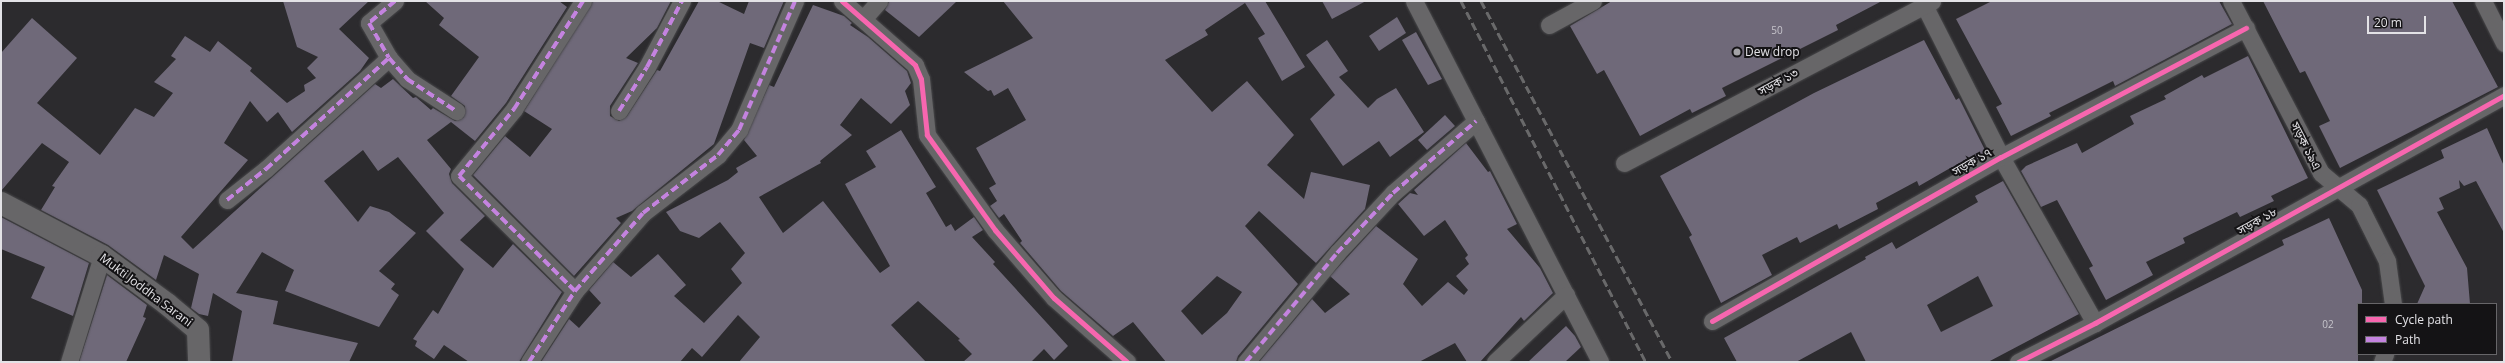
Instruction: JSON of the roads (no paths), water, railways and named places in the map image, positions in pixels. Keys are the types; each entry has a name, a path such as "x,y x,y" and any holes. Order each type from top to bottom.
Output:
{"street":[{"path":"395,1 368,23 388,58 407,79 456,111"},
{"path":"575,291 459,176 514,109 583,1"},
{"path":"619,111 651,60 682,1"},
{"path":"529,362 575,291 643,213 718,155 739,130 794,1"},
{"path":"842,1 915,65 921,79 927,135 995,230 1054,298 1127,362"},
{"path":"863,19 879,1"},
{"path":"1414,1 1600,362"},
{"path":"1550,25 1593,1"},
{"name":"সড়ক ১৯এ","path":"2231,1 2321,174 2359,205 2387,261 2393,303"},
{"path":"2483,1 2504,43"},
{"path":"1926,2 2001,157 2095,322"},
{"name":"সড়ক ১৩","path":"1624,163 1926,2"},
{"name":"সড়ক ১৭","path":"1712,321 2001,157 2246,28"},
{"path":"227,200 266,169 388,58"},
{"name":"সড়ক ১৮","path":"2018,362 2095,322 2504,95"},
{"path":"1246,362 1337,254 1393,194 1476,121"},
{"name":"Mukti Joddha Sarani","path":"1,203 102,256 198,330 199,362"},
{"path":"69,362 102,256"},
{"path":"1495,362 1566,295"}],"railway":[{"path":"1461,1 1646,362"},
{"path":"1481,1 1672,362"}],"place":[{"name":"Dew drop","path":"1737,52"}]}
